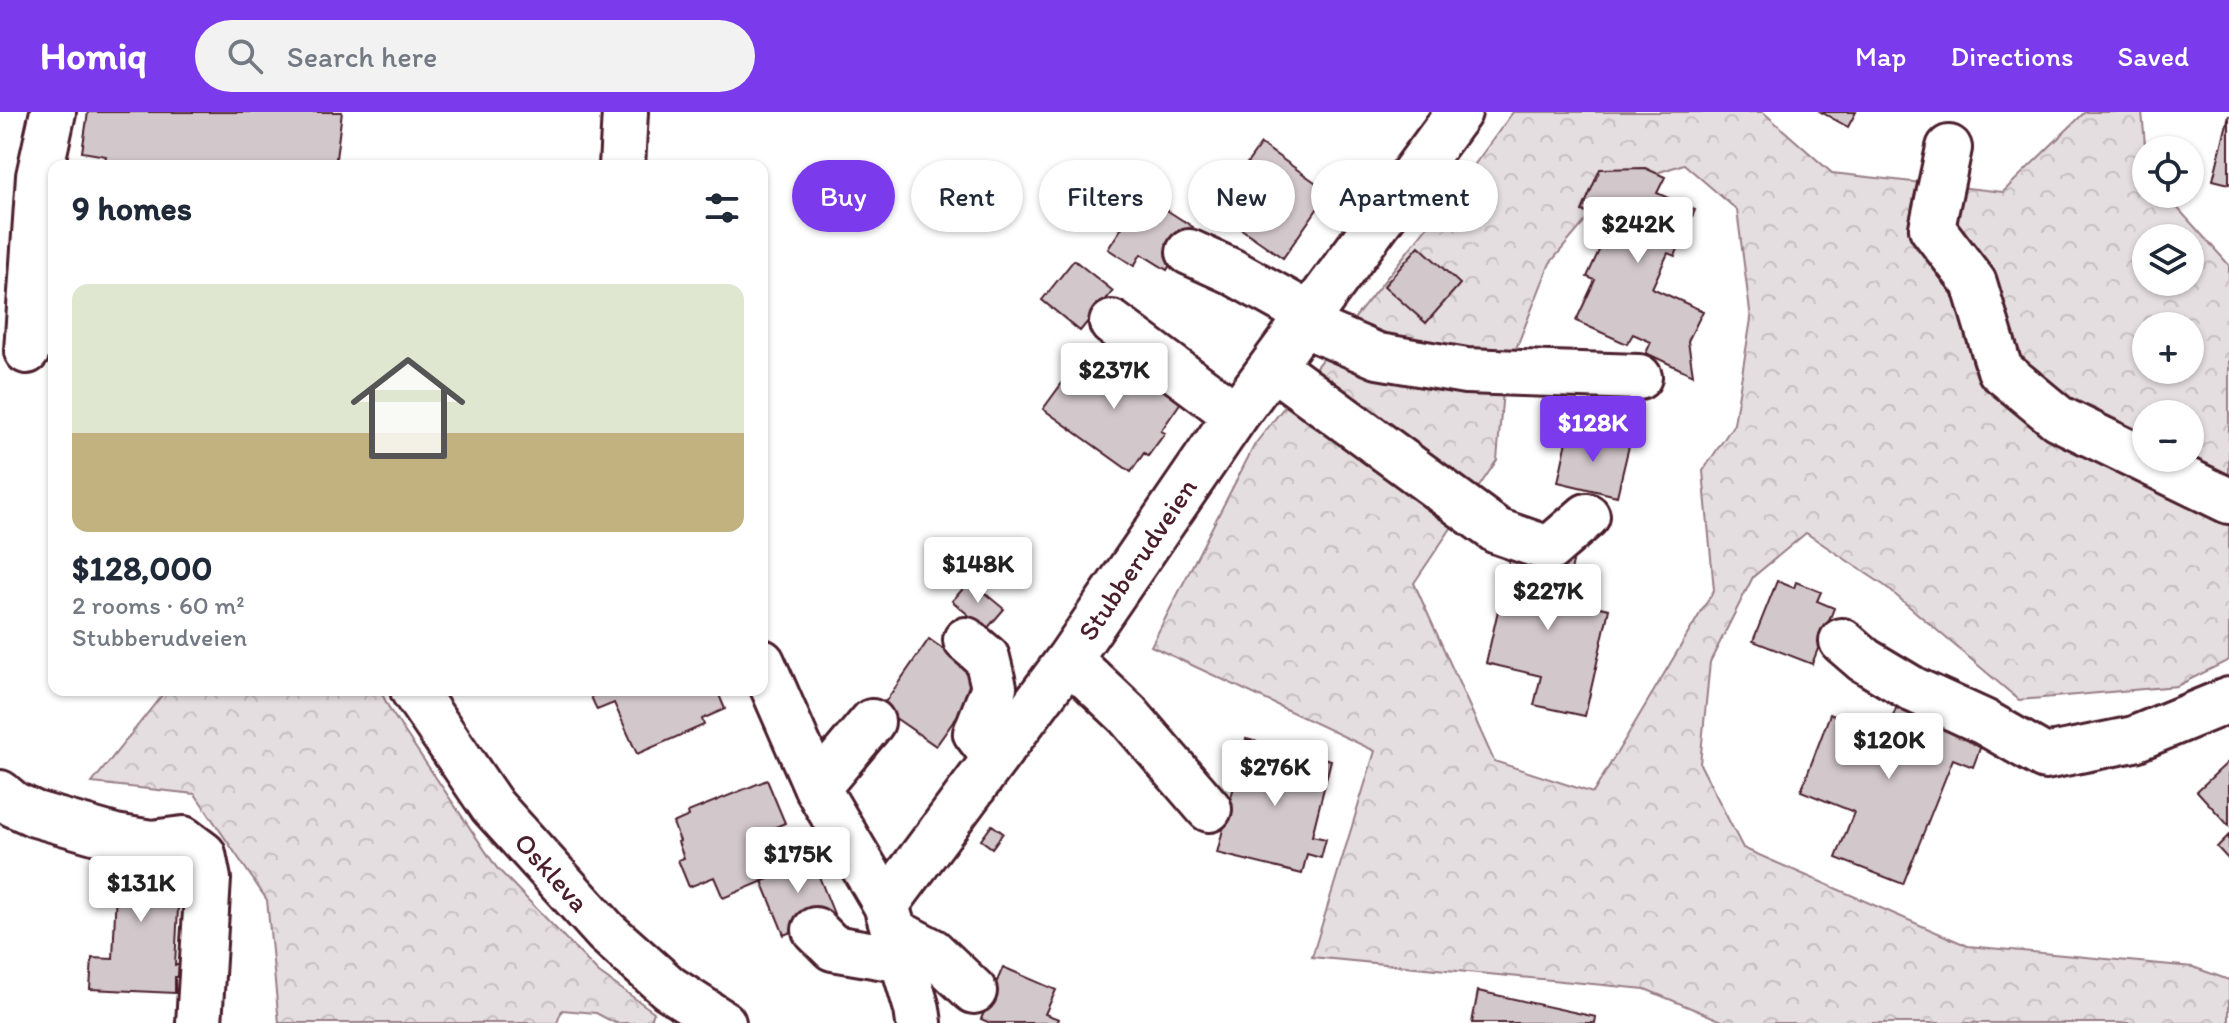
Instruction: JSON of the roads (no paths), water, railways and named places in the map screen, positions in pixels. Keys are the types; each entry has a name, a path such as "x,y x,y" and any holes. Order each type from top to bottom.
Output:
{"street":[{"path":"27,350 45,228 39,176 53,112"},
{"path":"622,160 625,112"},
{"name":"Stubberudveien","path":"894,932 995,758 1069,659 1236,415 1459,112"},
{"path":"1949,148 1932,228 1974,283 2000,370 2058,418 2229,501"},
{"path":"1189,252 1231,271 1307,319 1378,356 1466,371 1639,377"},
{"path":"1112,323 1236,415"},
{"path":"1272,366 1497,531 1549,549 1587,516"},
{"path":"966,640 987,658 994,687 976,733 995,758"},
{"path":"1842,641 1864,660 1914,690 1984,722 2045,757 2134,739 2229,700"},
{"path":"1069,659 1127,714 1209,809"},
{"path":"768,676 817,788 894,932 919,1023"},
{"name":"Oskleva","path":"417,696 492,806 606,932 704,1017"},
{"path":"817,788 872,722"},
{"path":"0,793 13,804 35,814 115,837 151,843 183,839 203,854 208,879 199,1023"},
{"path":"815,930 833,948 894,932 932,951 974,991"}]}
